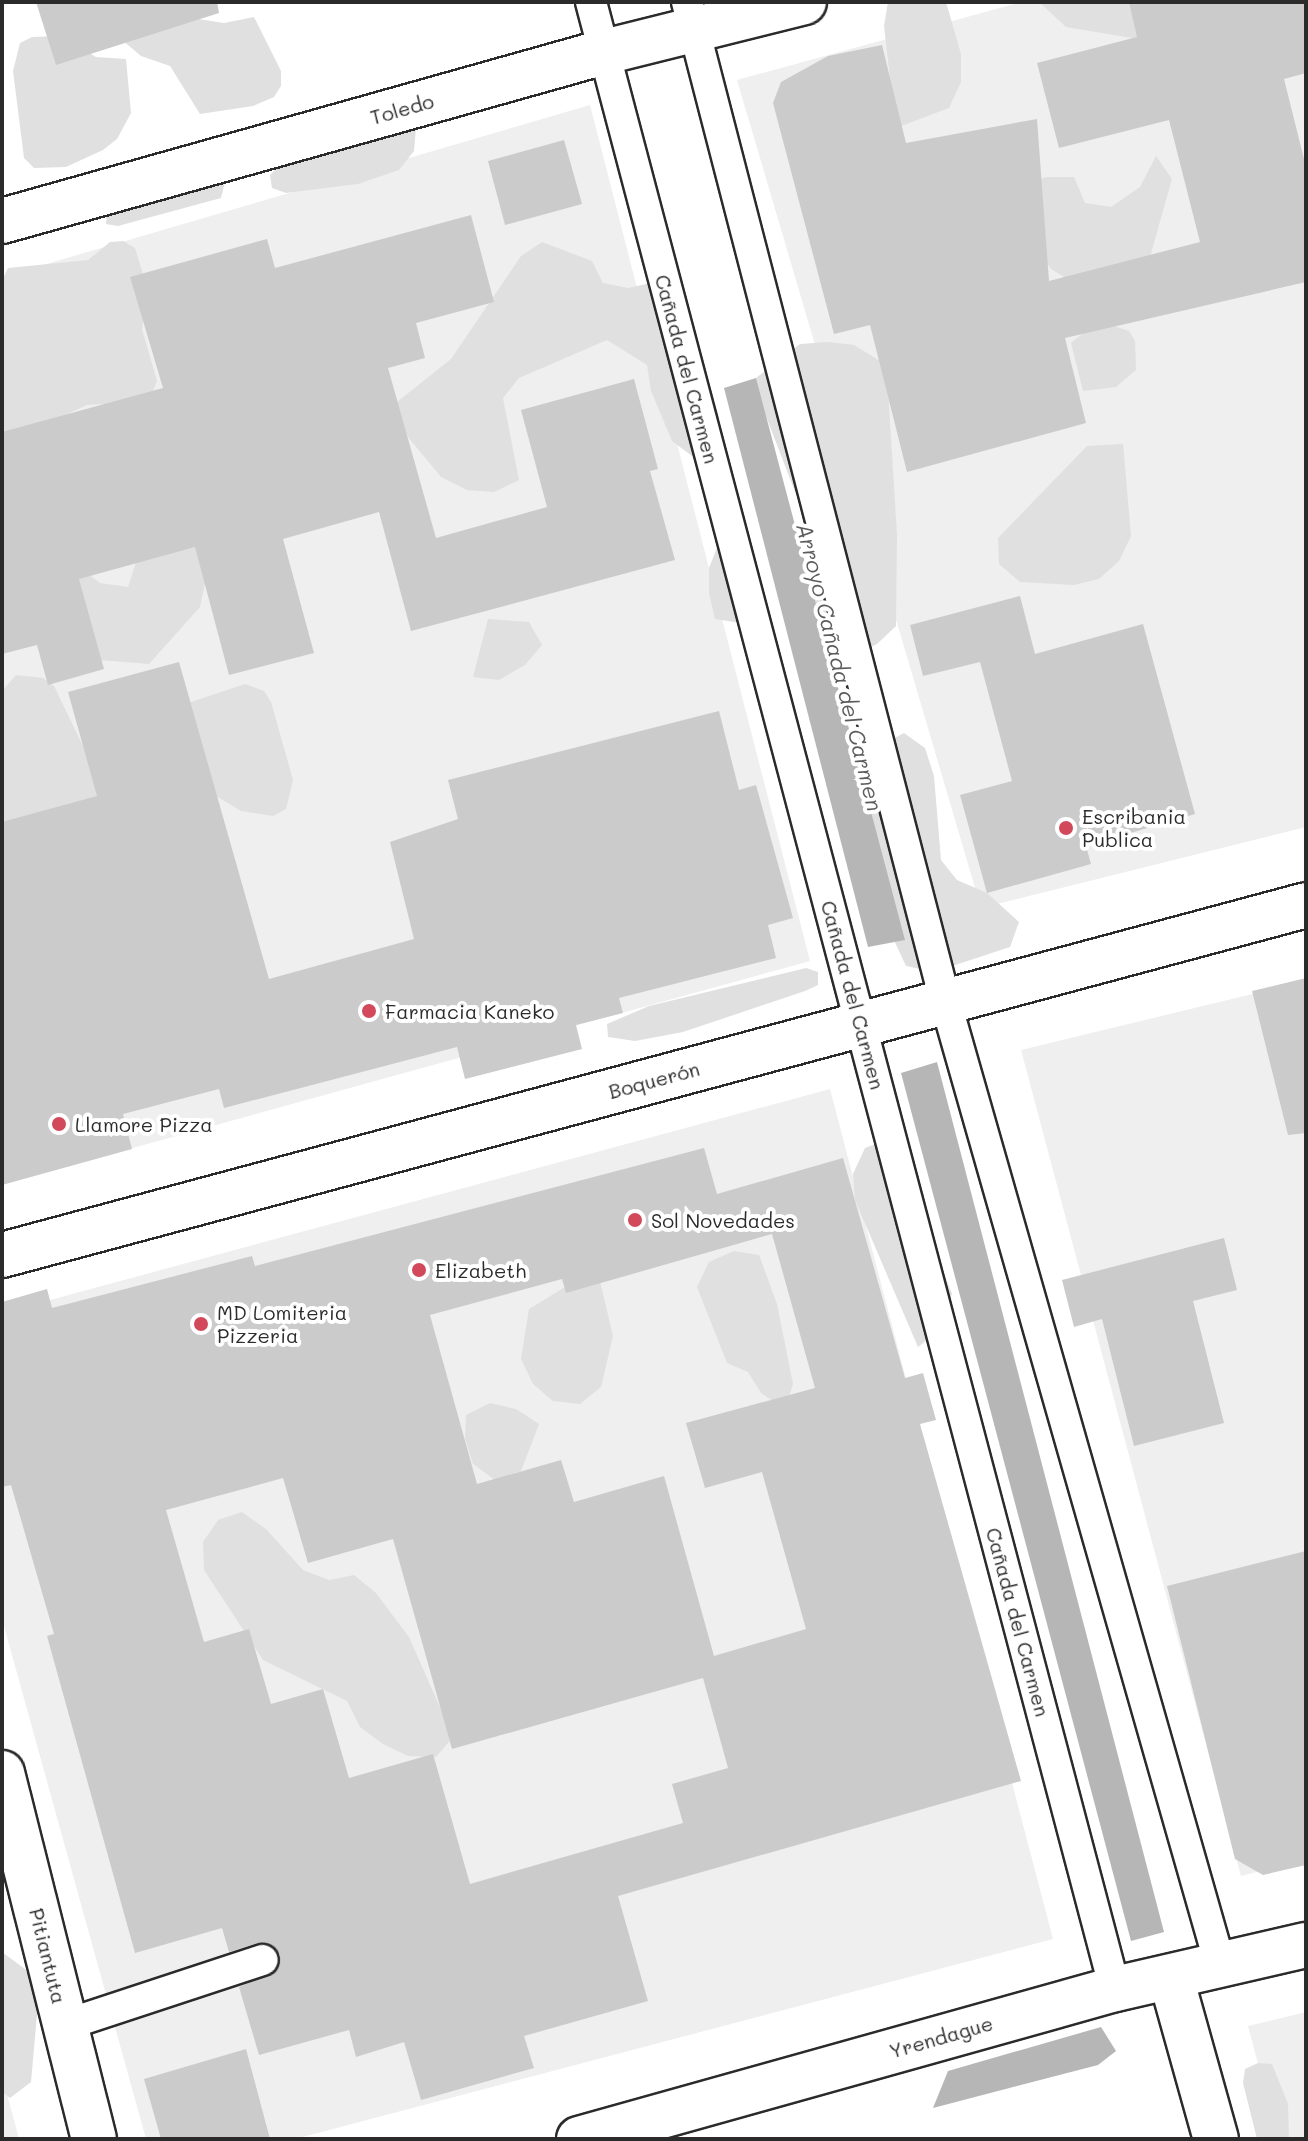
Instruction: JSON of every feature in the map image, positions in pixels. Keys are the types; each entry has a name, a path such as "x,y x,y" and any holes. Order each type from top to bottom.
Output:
{"street":[{"name":"Toledo","path":"2,221 604,52 690,15 804,2"},
{"name":"Boquerón","path":"2,1255 1306,905"},
{"name":"Pitiantuta","path":"2,1773 94,2139"},
{"name":"Yrendague","path":"579,2139 1115,1989 1306,1945"},
{"path":"1171,1978 1216,2139"}],"lane":[{"name":"Cañada del Carmen","path":"591,2 865,1023 1115,1989"},
{"path":"690,15 936,1002 1220,1964"},
{"path":"65,2025 263,1960"}],"shaded area":[{"path":"131,2 154,2 192,18 224,23 254,17 281,71 281,86 274,97 253,106 200,114 170,66 141,56 115,34"},
{"path":"888,2 946,2 961,54 961,82 949,108 896,128 884,26"},
{"path":"1022,2 1306,2 1306,827 981,908 737,80"},
{"path":"1039,2 1178,2 1145,37 1132,38 1066,27"},
{"path":"60,36 96,57 126,59 131,113 117,139 103,150 66,167 34,168 24,158 13,71 20,43 32,37"},
{"path":"590,105 810,961 2,1184 2,277"},
{"path":"416,127 414,151 399,170 358,184 286,193 272,188 270,175 279,166"},
{"path":"1156,156 1172,179 1150,257 1077,285 1051,269 1036,247 1021,187 1046,177 1074,177 1085,203 1111,207 1140,187"},
{"path":"226,178 221,198 118,226 106,224 107,211"},
{"path":"123,241 135,248 147,287 142,329 157,381 151,396 142,402 87,405 2,444 2,280 8,268 88,260 110,242"},
{"path":"542,242 592,261 603,283 628,288 655,282 677,297 691,317 719,417 720,446 696,459 672,441 651,391 647,365 607,340 519,378 503,398 519,480 494,492 467,490 441,477 408,437 392,406 451,359 521,256"},
{"path":"1114,326 1129,331 1135,341 1136,370 1116,387 1083,391 1071,343 1087,330"},
{"path":"828,342 854,345 880,361 888,389 897,535 896,626 877,644 846,659 819,653 807,631 807,523 756,390 756,378 800,344"},
{"path":"756,378 905,940 868,947 724,388"},
{"path":"1123,444 1131,536 1119,561 1099,579 1074,585 1020,582 999,564 998,538 1087,446"},
{"path":"179,476 206,579 200,607 149,664 99,660 66,557 100,583 128,587 147,528"},
{"path":"722,535 741,623 715,619 709,593 709,568"},
{"path":"488,619 529,622 542,645 525,665 499,680 473,677"},
{"path":"16,675 43,678 54,686 111,804 2,829 2,691"},
{"path":"245,684 264,691 271,702 293,780 286,809 273,816 241,811 213,794 188,703"},
{"path":"904,733 925,748 934,776 941,860 957,880 987,893 1019,922 1010,947 934,972 906,966 884,919 864,827 862,755"},
{"path":"806,968 818,972 818,985 805,991 683,1032 635,1041 608,1037 607,1024 649,1006"},
{"path":"1306,981 1306,1859 1241,1876 1021,1050"},
{"path":"937,1062 1164,1932 1131,1941 901,1073"},
{"path":"830,1089 1053,1939 295,2139 146,2139 2,1619 2,1313"},
{"path":"891,1138 952,1294 937,1332 918,1347 855,1200 853,1174 865,1148"},
{"path":"734,1251 759,1255 777,1304 793,1384 785,1409 761,1393 748,1372 727,1363 697,1287 709,1262"},
{"path":"599,1277 613,1336 601,1387 580,1404 553,1401 533,1384 521,1359 529,1309 575,1281"},
{"path":"490,1403 516,1409 539,1424 521,1471 495,1480 473,1464 465,1439 466,1415"},
{"path":"242,1512 266,1529 303,1570 329,1580 354,1575 376,1593 409,1637 453,1737 436,1757 408,1756 383,1744 360,1727 347,1701 263,1660 204,1570 203,1542 218,1520"},
{"path":"2,1952 25,1969 39,1992 31,2082 10,2098 2,2092"},
{"path":"1306,2012 1306,2139 1278,2139 1248,2026"},
{"path":"1101,2027 1116,2051 1098,2065 933,2108 948,2071"},
{"path":"1258,2063 1272,2064 1288,2104 1289,2139 1257,2139 1243,2083 1245,2069"},
{"path":"2,2075 19,2139 2,2139"}],"building":[{"path":"36,2 217,2 219,13 56,65"},
{"path":"1129,2 1306,2 1306,73 1284,79 1306,167 1306,282 1065,338 1086,423 907,472 870,325 834,334 773,103 781,82 828,56 882,45 906,143 1037,119 1049,281 1200,242 1169,120 1059,148 1037,63 1137,37"},
{"path":"564,140 582,204 505,225 488,161"},
{"path":"471,215 494,302 416,323 425,358 388,368 436,538 547,507 521,410 634,379 658,469 650,471 675,560 411,631 379,512 283,539 314,653 229,675 195,547 79,579 104,669 48,685 37,645 2,654 2,432 163,388 130,277 267,239 275,268"},
{"path":"1020,596 1035,654 1143,624 1195,814 1086,846 1091,864 987,893 960,795 1012,781 980,662 923,676 910,625"},
{"path":"179,662 269,979 414,939 390,842 458,819 448,780 719,711 739,790 756,785 793,918 768,925 776,958 619,998 623,1013 576,1025 582,1049 465,1079 457,1047 224,1108 219,1089 123,1114 132,1149 2,1185 2,822 97,796 68,692"},
{"path":"1306,978 1306,1133 1288,1135 1252,991"},
{"path":"704,1148 717,1194 843,1158 905,1378 923,1373 936,1420 920,1424 1021,1781 618,1896 648,2001 524,2036 534,2068 421,2100 404,2042 356,2057 349,2030 259,2055 239,1987 277,1971 280,1955 274,1946 258,1943 229,1952 222,1928 135,1953 47,1636 54,1634 11,1485 2,1487 2,1302 47,1289 52,1308 252,1256 255,1266","holes":["772,1234 815,1388 686,1423 705,1488 762,1472 806,1629 714,1656 664,1476 574,1502 561,1460 477,1484 430,1315 562,1279 566,1293","283,1478 308,1563 393,1539 452,1749 703,1678 728,1768 672,1784 683,1823 470,1884 433,1754 349,1778 323,1689 271,1704 249,1629 204,1642 166,1510"]},
{"path":"1224,1238 1237,1290 1193,1301 1224,1423 1134,1446 1102,1319 1074,1327 1062,1280"},
{"path":"1306,1551 1306,1865 1263,1875 1235,1859 1167,1586"},
{"path":"246,2049 270,2139 161,2139 144,2079"}],"place":[{"name":"Escribania Publica","path":"1066,828"},
{"name":"Farmacia Kaneko","path":"369,1011"},
{"name":"Llamore Pizza","path":"59,1124"},
{"name":"Sol Novedades","path":"635,1220"},
{"name":"Elizabeth","path":"419,1270"},
{"name":"MD Lomiteria Pizzeria","path":"201,1324"}],"water label":[{"name":"Arroyo Cañada del Carmen","path":"840,667"}]}
